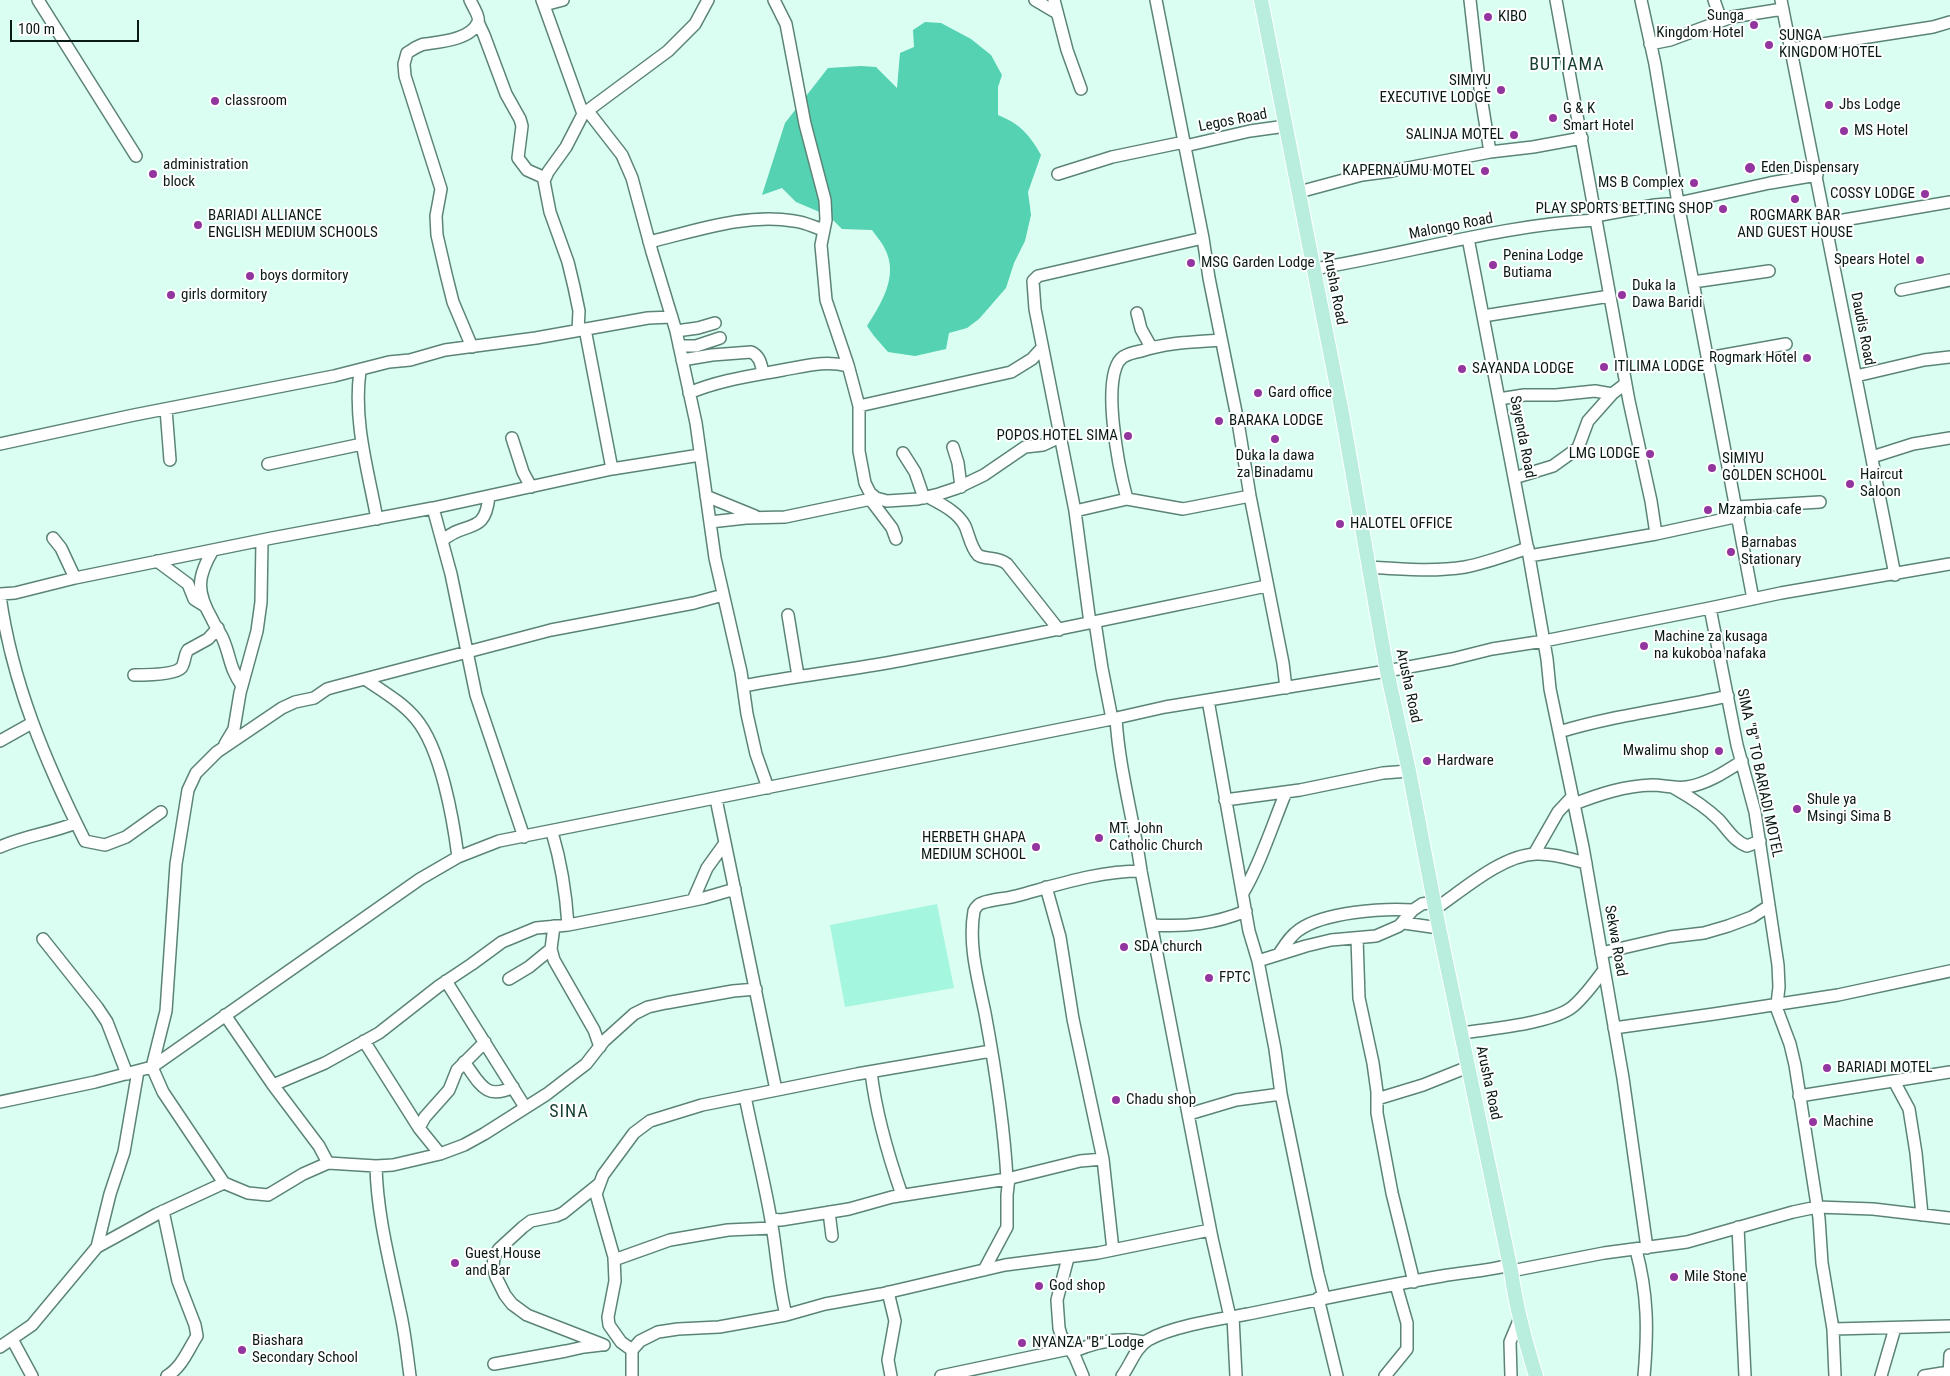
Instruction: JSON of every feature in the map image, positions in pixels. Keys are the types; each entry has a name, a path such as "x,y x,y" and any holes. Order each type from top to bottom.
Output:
{"main road":[{"name":"Arusha Road","path":"1261,0 1342,413 1387,671 1524,1338 1536,1376"}],"street":[{"path":"38,0 136,156"},
{"path":"470,0 506,94 520,118 522,126 518,158 527,170 545,178"},
{"path":"563,0 543,3 585,112 622,155 632,178 676,331 696,423 710,522 723,595 756,754 768,788"},
{"path":"612,469 581,329 574,287 568,262 545,193 545,178 566,147 585,112 653,63 684,36 695,24 708,0"},
{"path":"774,0 790,37 805,124 825,200 826,210 821,245 826,300 859,406 859,451 865,483 892,528 896,539"},
{"path":"1035,0 1057,12"},
{"path":"1054,0 1081,89"},
{"path":"1156,0 1238,422 1286,688"},
{"path":"1470,0 1481,97 1490,152"},
{"path":"1556,0 1626,384 1651,501 1656,534"},
{"path":"1641,0 1753,599"},
{"path":"1714,0 1721,20"},
{"path":"1650,44 1670,40 1721,20 1782,4"},
{"name":"Daudis Road","path":"1782,4 1896,575"},
{"path":"472,347 453,302 446,274 437,235 436,216 441,189 420,125 404,64 407,53 414,49 423,44 435,44 459,38 478,22"},
{"path":"1790,49 1950,22"},
{"name":"Legos Road","path":"1058,174 1112,158 1228,135 1286,126"},
{"path":"1299,192 1362,175 1582,138"},
{"name":"Malongo Road","path":"1313,269 1468,238 1595,218 1655,204 1678,203 1817,175"},
{"path":"1826,223 1950,202"},
{"path":"650,242 705,228 748,221 794,221 824,230"},
{"path":"1203,238 1080,265 1034,279 1033,293 1042,348 1075,511 1093,623 1136,831 1210,1230 1231,1317 1236,1376"},
{"name":"Sayenda Road","path":"1468,238 1544,641"},
{"path":"1693,282 1769,271"},
{"path":"1901,290 1950,280"},
{"path":"1483,316 1610,296"},
{"path":"1138,313 1141,329 1151,347"},
{"path":"0,444 360,371 389,362 410,360 445,350 536,338 648,318 672,317"},
{"path":"676,331 715,324"},
{"path":"679,346 696,346 720,338"},
{"path":"1127,499 1120,470 1113,415 1113,373 1117,364 1123,357 1151,347 1173,342 1221,340"},
{"path":"1708,358 1786,344"},
{"path":"859,406 1011,372 1032,359 1042,348"},
{"path":"682,360 712,355 751,352 756,354 760,361 763,373"},
{"path":"1856,376 1924,360 1950,357"},
{"path":"689,393 724,380 763,373 830,362 848,366"},
{"path":"360,371 357,401 362,444 377,519"},
{"path":"1514,478 1553,466 1578,448 1588,421 1612,394 1626,384"},
{"path":"1499,399 1524,395 1556,395 1595,391 1612,394"},
{"path":"166,410 170,460"},
{"path":"710,522 760,517 785,517 873,499 893,502 926,497 960,486 984,475 1025,447 1043,445 1060,437"},
{"path":"512,438 523,472 531,487"},
{"path":"1872,457 1913,444 1950,438"},
{"path":"268,464 362,444"},
{"path":"953,448 959,470 960,486"},
{"path":"902,453 916,472 926,497 958,517 964,525 976,553 982,557 1000,558 1007,564 1059,630"},
{"path":"161,812 126,838 105,845 85,841 32,723 20,689 0,595 157,561 433,508 612,469 700,455"},
{"path":"442,541 450,533 462,528 471,527 482,520 488,508 489,496"},
{"path":"706,496 760,517"},
{"path":"1075,511 1127,499 1183,509 1250,496"},
{"path":"1368,567 1443,569 1465,567 1528,552 1656,534 1738,511 1820,502"},
{"path":"433,508 451,574 477,701 524,837"},
{"path":"53,538 61,548 75,578"},
{"path":"223,748 234,729 242,686 257,632 261,602 262,540"},
{"path":"213,550 204,565 200,578 201,594 205,606 226,646 232,668 242,686"},
{"path":"157,561 188,584 194,600 205,606"},
{"path":"0,1102 133,1073 152,1067 224,1015 326,947 420,879 458,857 499,842 1114,719 1165,707 1387,671 1753,599 1950,564"},
{"path":"743,686 880,664 1059,630 1267,586"},
{"path":"723,595 694,603 551,630 327,689 314,698 296,702 282,708 210,758 196,773 188,790 176,864 166,1011 152,1067 163,1092 224,1182 248,1193 268,1195 303,1174 328,1163 376,1166 393,1165 440,1154 464,1145 547,1094 586,1064 600,1046 634,1014 648,1007 699,996 756,989"},
{"name":"SIMA \"B\" TO BARIADI MOTEL","path":"1710,608 1760,841 1778,966 1779,987 1776,1004"},
{"path":"788,615 798,676"},
{"path":"134,674 144,676 176,671 183,665 188,650 208,639 218,628"},
{"name":"Sekwa Road","path":"1544,641 1550,689 1586,863 1614,1028 1646,1294 1648,1337 1644,1376"},
{"path":"365,679 402,705 417,720 428,738 440,770 454,827 458,857"},
{"path":"1559,732 1627,715 1728,696"},
{"path":"1208,700 1249,931 1258,961 1275,1049 1281,1094 1338,1376"},
{"path":"0,741 32,723"},
{"path":"1673,788 1685,788 1710,780 1742,761"},
{"path":"1225,800 1286,792 1383,773 1409,771"},
{"path":"1534,854 1558,812 1573,801 1634,786 1662,785 1673,788 1688,796 1718,819 1740,844 1747,846 1760,841"},
{"path":"1243,893 1258,864 1286,792"},
{"path":"716,799 776,1090"},
{"path":"0,847 16,840 60,830 76,823"},
{"path":"552,832 558,853 567,903 568,925"},
{"path":"693,900 707,868 725,843"},
{"path":"1258,961 1331,940 1376,936 1404,922 1413,910 1422,904 1434,906 1504,862 1517,856 1547,854 1586,863"},
{"path":"984,1270 1007,1227 1008,1179 1000,1107 974,960 974,911 981,903 1046,887 1121,871 1142,871"},
{"path":"1046,887 1060,937 1073,1019 1103,1160 1113,1250"},
{"path":"273,1085 325,1063 379,1033 446,981 502,942 536,928 568,925 693,900 735,889"},
{"path":"1601,953 1670,937 1704,933 1752,917 1769,906"},
{"path":"1280,954 1289,939 1298,930 1323,920 1379,910 1413,910"},
{"path":"1152,925 1195,926 1211,923 1246,911"},
{"path":"1404,922 1439,928"},
{"path":"554,926 551,949 554,960 594,1030 600,1046"},
{"path":"1357,938 1359,998 1373,1063 1377,1113 1392,1193 1414,1282"},
{"path":"43,939 97,1007 107,1022 133,1073 124,1152 108,1202 97,1247"},
{"path":"509,979 529,967 551,949"},
{"path":"1461,1033 1516,1025 1558,1014 1570,1008 1580,999 1604,970"},
{"path":"1614,1028 1838,995 1950,971"},
{"path":"446,981 462,1010 485,1042 525,1107"},
{"path":"1776,1004 1790,1044 1800,1096 1817,1207 1822,1263 1833,1329 1835,1376"},
{"path":"224,1015 319,1146 328,1163"},
{"path":"364,1041 419,1128 440,1154"},
{"path":"419,1128 425,1117 449,1090 457,1070 485,1042"},
{"path":"632,1350 618,1339 609,1325 608,1318 615,1281 614,1260 596,1194 599,1184 634,1133 650,1121 702,1105 870,1072 991,1051"},
{"path":"464,1062 480,1083 492,1092 502,1092 513,1087"},
{"path":"1377,1099 1423,1085 1468,1067"},
{"path":"870,1072 874,1102 882,1134 902,1195"},
{"path":"1800,1096 1950,1072"},
{"path":"1894,1081 1909,1109 1916,1153 1922,1215"},
{"path":"1189,1114 1236,1100 1281,1094"},
{"path":"744,1096 772,1224 778,1276 786,1315"},
{"path":"614,1260 670,1240 772,1224 781,1220 849,1209 902,1195 1008,1179 1080,1161 1103,1160"},
{"path":"376,1166 376,1182 382,1227 406,1342 410,1376"},
{"path":"0,1346 32,1325 97,1247 163,1211 224,1182"},
{"path":"599,1184 563,1213 531,1221 522,1227 499,1249 494,1258 493,1266 505,1295 512,1304 527,1315 604,1345"},
{"path":"1122,1376 1132,1362 1137,1349 1156,1336 1231,1317 1321,1298 1441,1276 1510,1268 1687,1242 1817,1207 1873,1209 1950,1218"},
{"path":"163,1211 178,1281 195,1325 197,1336 176,1371 167,1376"},
{"path":"829,1212 832,1236"},
{"path":"1738,1227 1745,1376"},
{"path":"632,1376 632,1350 640,1341 658,1332 719,1327 786,1315 825,1304 888,1292 1005,1265 1068,1258 1210,1230"},
{"path":"1068,1258 1057,1300 1061,1335 1071,1350 1082,1375"},
{"path":"1385,1376 1407,1348 1407,1323 1396,1285"},
{"path":"888,1292 895,1321 888,1360 891,1376"},
{"path":"1511,1376 1510,1342 1520,1318"},
{"path":"1833,1329 1950,1326"},
{"path":"1881,1376 1896,1328"},
{"path":"12,1339 32,1376"},
{"path":"494,1364 610,1344 618,1339"},
{"path":"941,1376 1116,1340 1135,1339 1145,1342"},
{"path":"1924,1376 1949,1374 1950,1355"}],"green space":[{"path":"925,22 941,23 971,39 991,55 1002,75 998,87 998,115 1023,130 1041,155 1028,192 1031,215 1025,241 1014,263 1006,288 979,319 967,328 949,333 946,349 915,356 888,352 867,326 883,299 890,269 885,249 872,230 842,229 829,216 796,202 782,188 762,195 785,123 828,68 876,67 897,88 900,53 914,47 913,30"},
{"path":"937,904 954,988 845,1007 830,925"}],"place":[{"name":"KIBO","path":"1488,17"},
{"name":"Sunga Kingdom Hotel","path":"1754,25"},
{"name":"SUNGA KINGDOM HOTEL","path":"1769,45"},
{"name":"SIMIYU EXECUTIVE LODGE","path":"1501,90"},
{"name":"classroom","path":"215,101"},
{"name":"Jbs Lodge","path":"1829,105"},
{"name":"G & K Smart Hotel","path":"1553,118"},
{"name":"MS Hotel","path":"1844,131"},
{"name":"SALINJA MOTEL","path":"1514,135"},
{"name":"Eden Dispensary","path":"1750,168"},
{"name":"KAPERNAUMU MOTEL","path":"1485,171"},
{"name":"administration block","path":"153,174"},
{"name":"MS B Complex","path":"1694,183"},
{"name":"COSSY LODGE","path":"1925,194"},
{"name":"ROGMARK BAR AND GUEST HOUSE","path":"1795,199"},
{"name":"PLAY SPORTS BETTING SHOP","path":"1723,209"},
{"name":"BARIADI ALLIANCE ENGLISH MEDIUM SCHOOLS","path":"198,225"},
{"name":"Spears Hotel","path":"1920,260"},
{"name":"MSG Garden Lodge","path":"1191,263"},
{"name":"Penina Lodge Butiama","path":"1493,265"},
{"name":"boys dormitory","path":"250,276"},
{"name":"girls dormitory","path":"171,295"},
{"name":"Duka la Dawa Baridi","path":"1622,295"},
{"name":"Rogmark Hotel","path":"1807,358"},
{"name":"ITILIMA LODGE","path":"1604,367"},
{"name":"SAYANDA LODGE","path":"1462,369"},
{"name":"Gard office","path":"1258,393"},
{"name":"BARAKA LODGE","path":"1219,421"},
{"name":"POPOS HOTEL SIMA","path":"1128,436"},
{"name":"Duka la dawa za Binadamu","path":"1275,439"},
{"name":"LMG LODGE","path":"1650,454"},
{"name":"SIMIYU GOLDEN SCHOOL","path":"1712,468"},
{"name":"Haircut Saloon","path":"1850,484"},
{"name":"Mzambia cafe","path":"1708,510"},
{"name":"HALOTEL OFFICE","path":"1340,524"},
{"name":"Barnabas Stationary","path":"1731,552"},
{"name":"Machine za kusaga na kukoboa nafaka","path":"1644,646"},
{"name":"Mwalimu shop","path":"1719,751"},
{"name":"Hardware","path":"1427,761"},
{"name":"Shule ya Msingi Sima B","path":"1797,809"},
{"name":"MT. John Catholic Church","path":"1099,838"},
{"name":"HERBETH GHAPA MEDIUM SCHOOL","path":"1036,847"},
{"name":"SDA church","path":"1124,947"},
{"name":"FPTC","path":"1209,978"},
{"name":"BARIADI MOTEL","path":"1827,1068"},
{"name":"Chadu shop","path":"1116,1100"},
{"name":"Machine","path":"1813,1122"},
{"name":"Guest House and Bar","path":"455,1263"},
{"name":"Mile Stone","path":"1674,1277"},
{"name":"God shop","path":"1039,1286"},
{"name":"NYANZA \"B\" Lodge","path":"1022,1343"},
{"name":"Biashara Secondary School","path":"242,1350"}],"district":[{"name":"BUTIAMA","path":"1567,65"},
{"name":"SINA","path":"569,1112"}]}
